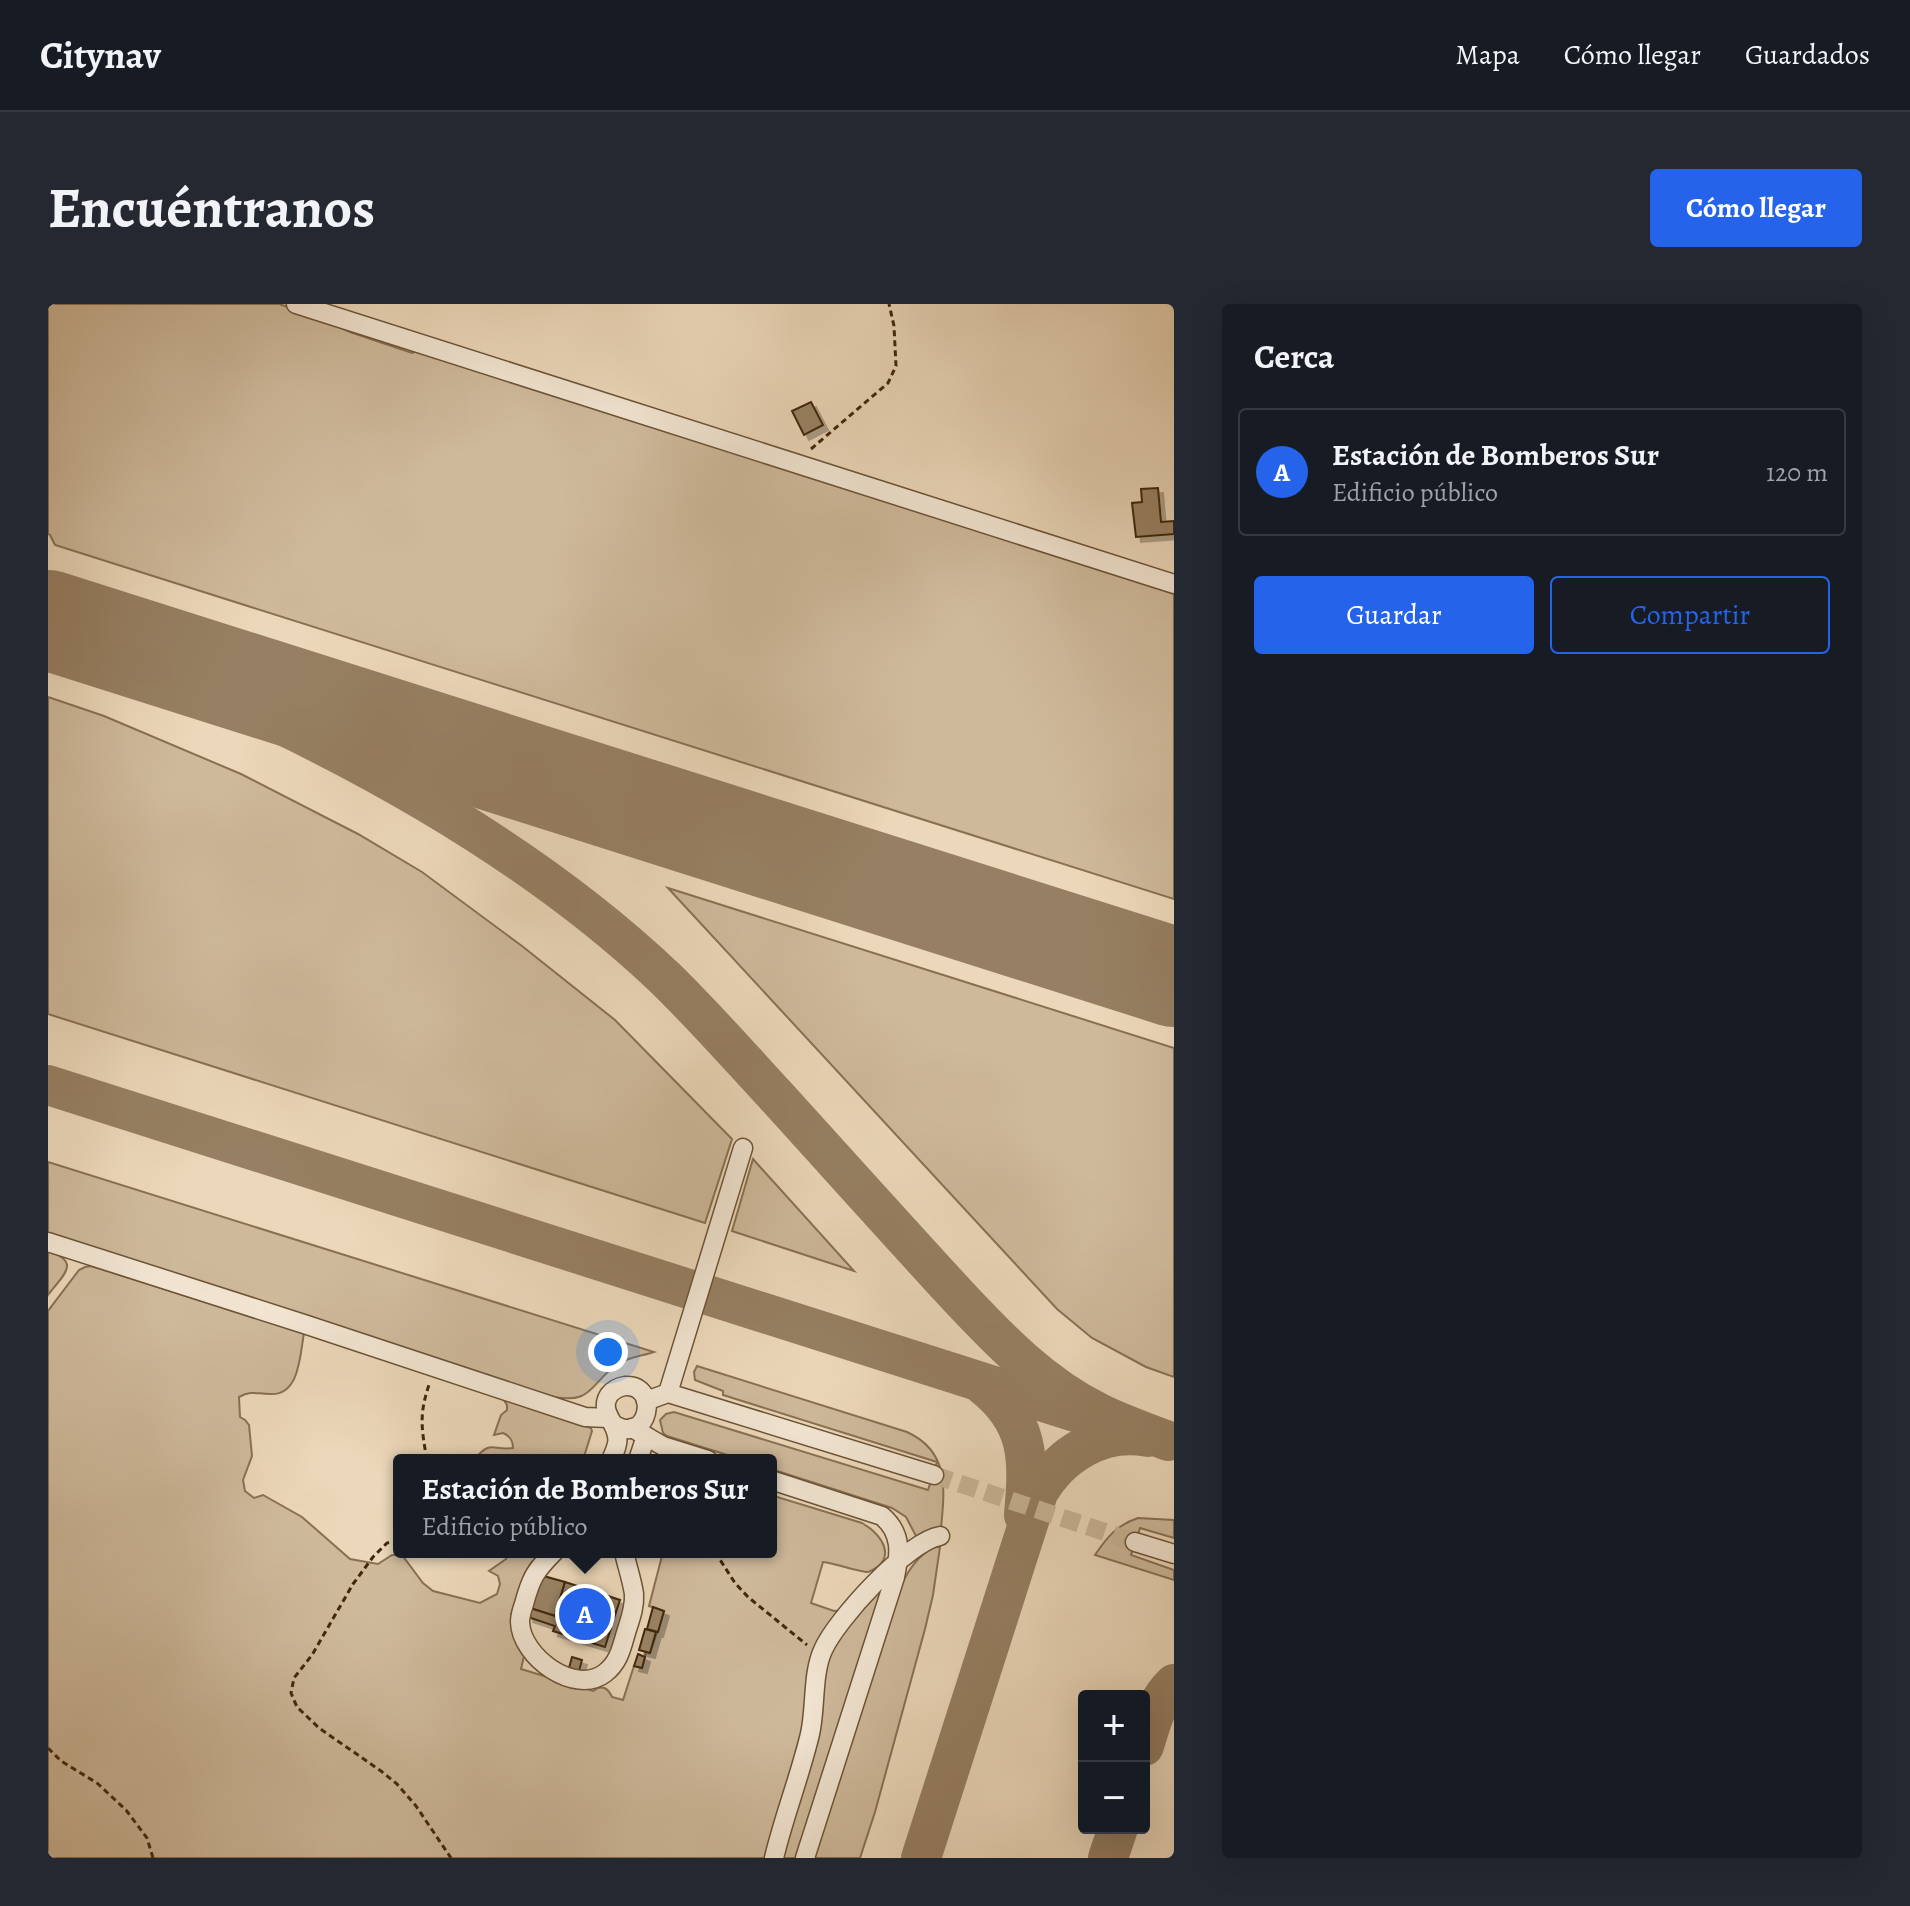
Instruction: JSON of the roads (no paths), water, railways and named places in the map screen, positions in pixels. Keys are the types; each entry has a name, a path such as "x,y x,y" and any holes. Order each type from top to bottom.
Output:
{"lane":[{"path":"296,304 1174,584"},
{"path":"668,1393 743,1148"},
{"path":"48,1242 585,1417 610,1421 639,1432 663,1446 689,1454"},
{"path":"613,1454 618,1439 605,1405 617,1388 631,1387 638,1390 646,1401 647,1414 639,1425 638,1454"},
{"path":"646,1401 668,1393 934,1475"},
{"path":"777,1482 882,1516 897,1535 899,1552 805,1858"},
{"path":"774,1858 809,1737 824,1648 838,1625 875,1582 918,1545 940,1536"},
{"path":"1135,1542 1174,1554"},
{"path":"548,1558 530,1581 519,1618 521,1629 530,1649 543,1664 556,1672 585,1680 605,1672 617,1661 620,1653 634,1595 625,1558"}],"tunnel":[{"path":"934,1475 1135,1542"}],"place":[{"name":"Estación de Bomberos Sur","path":"585,1614"}]}
